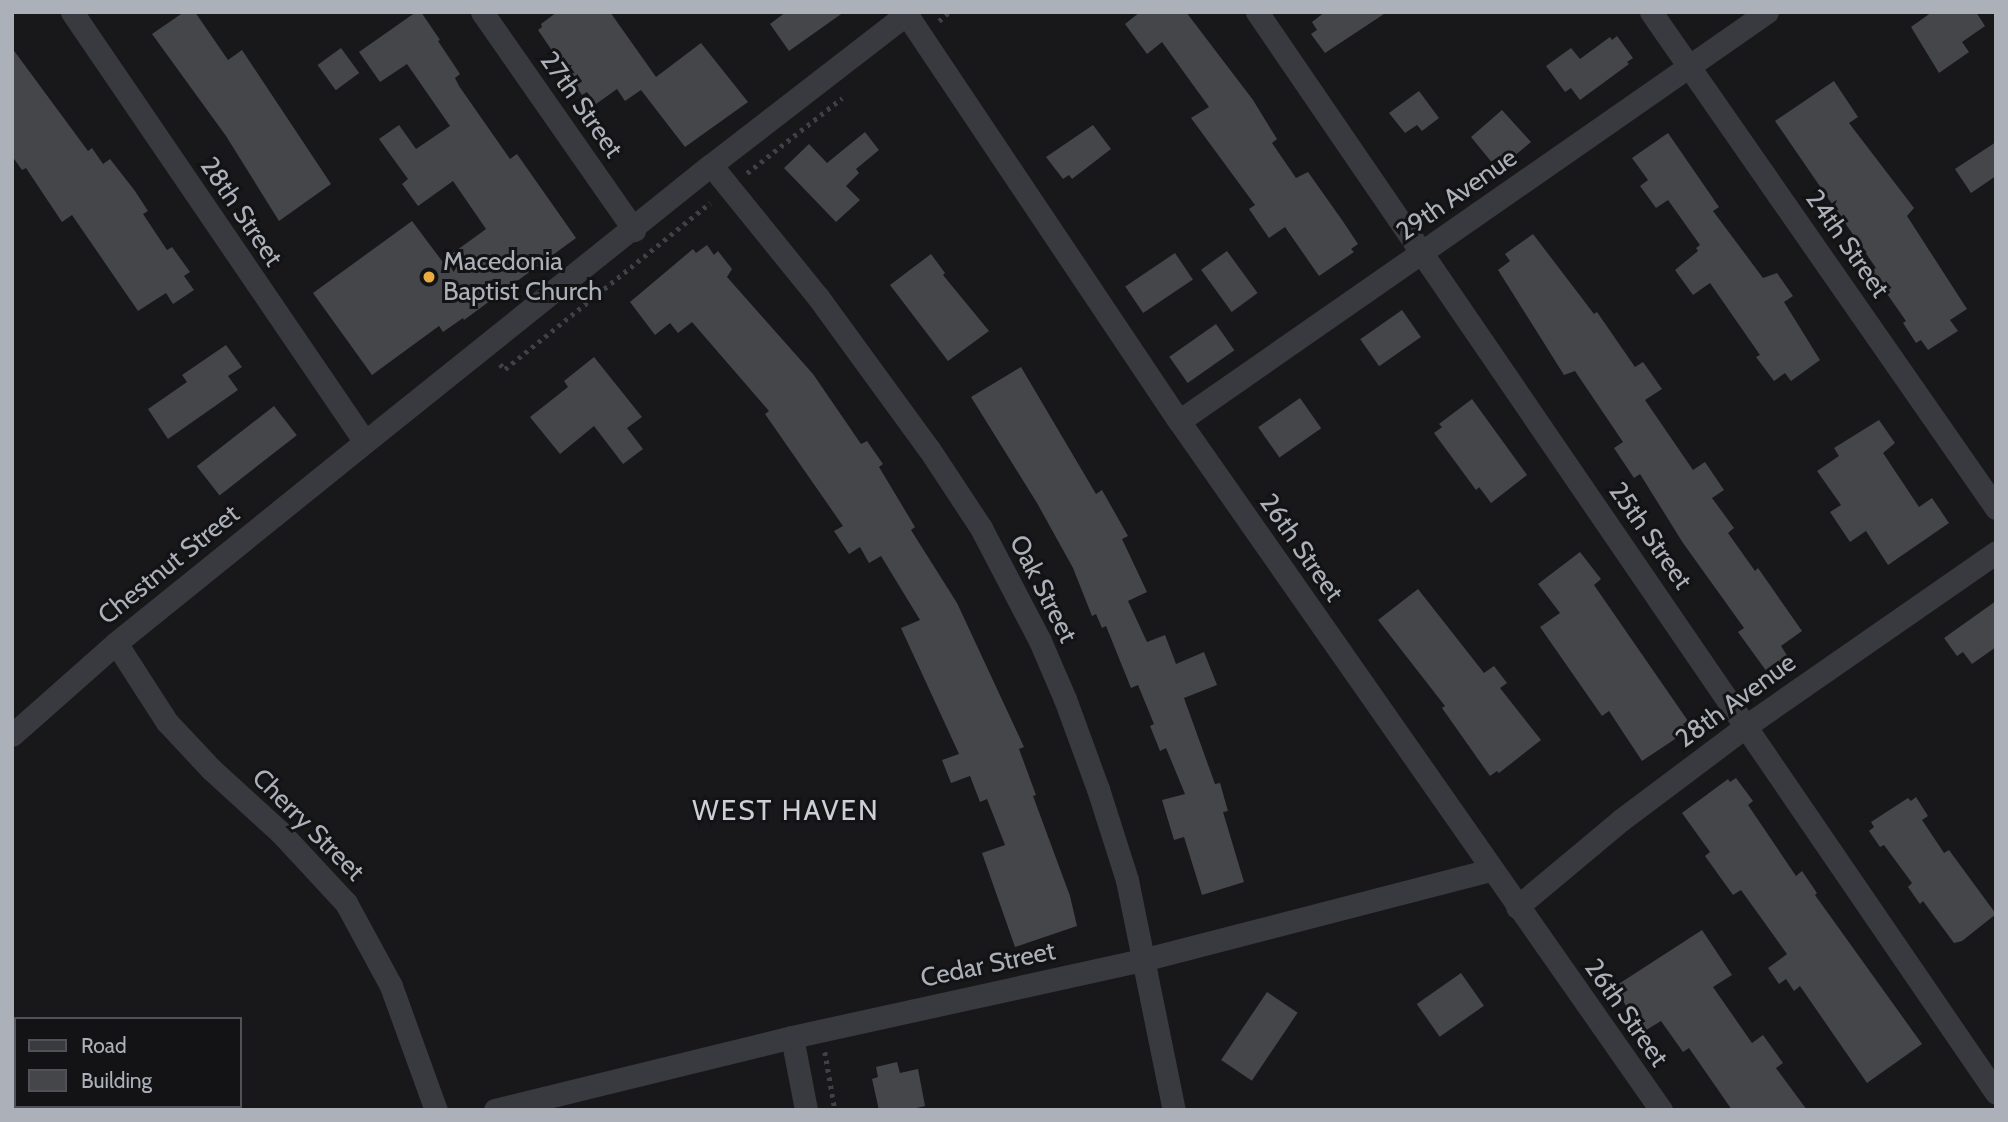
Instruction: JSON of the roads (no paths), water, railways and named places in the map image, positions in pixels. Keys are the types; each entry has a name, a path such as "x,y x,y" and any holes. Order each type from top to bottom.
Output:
{"street":[{"name":"28th Street","path":"72,12 365,442"},
{"name":"27th Street","path":"482,12 634,230"},
{"name":"25th Street","path":"1256,12 1996,1093"},
{"name":"24th Street","path":"1651,12 1996,508"},
{"name":"29th Avenue","path":"1179,421 1767,12"},
{"name":"Chestnut Street","path":"12,735 116,643 365,442 634,230 711,165 907,13"},
{"name":"26th Street","path":"907,13 1179,421 1661,1110"},
{"name":"Oak Street","path":"711,165 818,297 929,449 981,528 1040,641 1065,699 1127,880 1146,959 1174,1110"},
{"name":"28th Avenue","path":"1517,907 1621,820 1746,726 1996,552"},
{"name":"Cherry Street","path":"116,643 167,722 211,769 281,833 346,902 391,986 436,1110"},
{"name":"Cedar Street","path":"495,1110 792,1037 1146,959 1491,870"},
{"path":"792,1037 806,1110"}],"place":[{"name":"Macedonia Baptist Church","path":"429,277"}],"district":[{"name":"WEST HAVEN","path":"786,810"}]}
